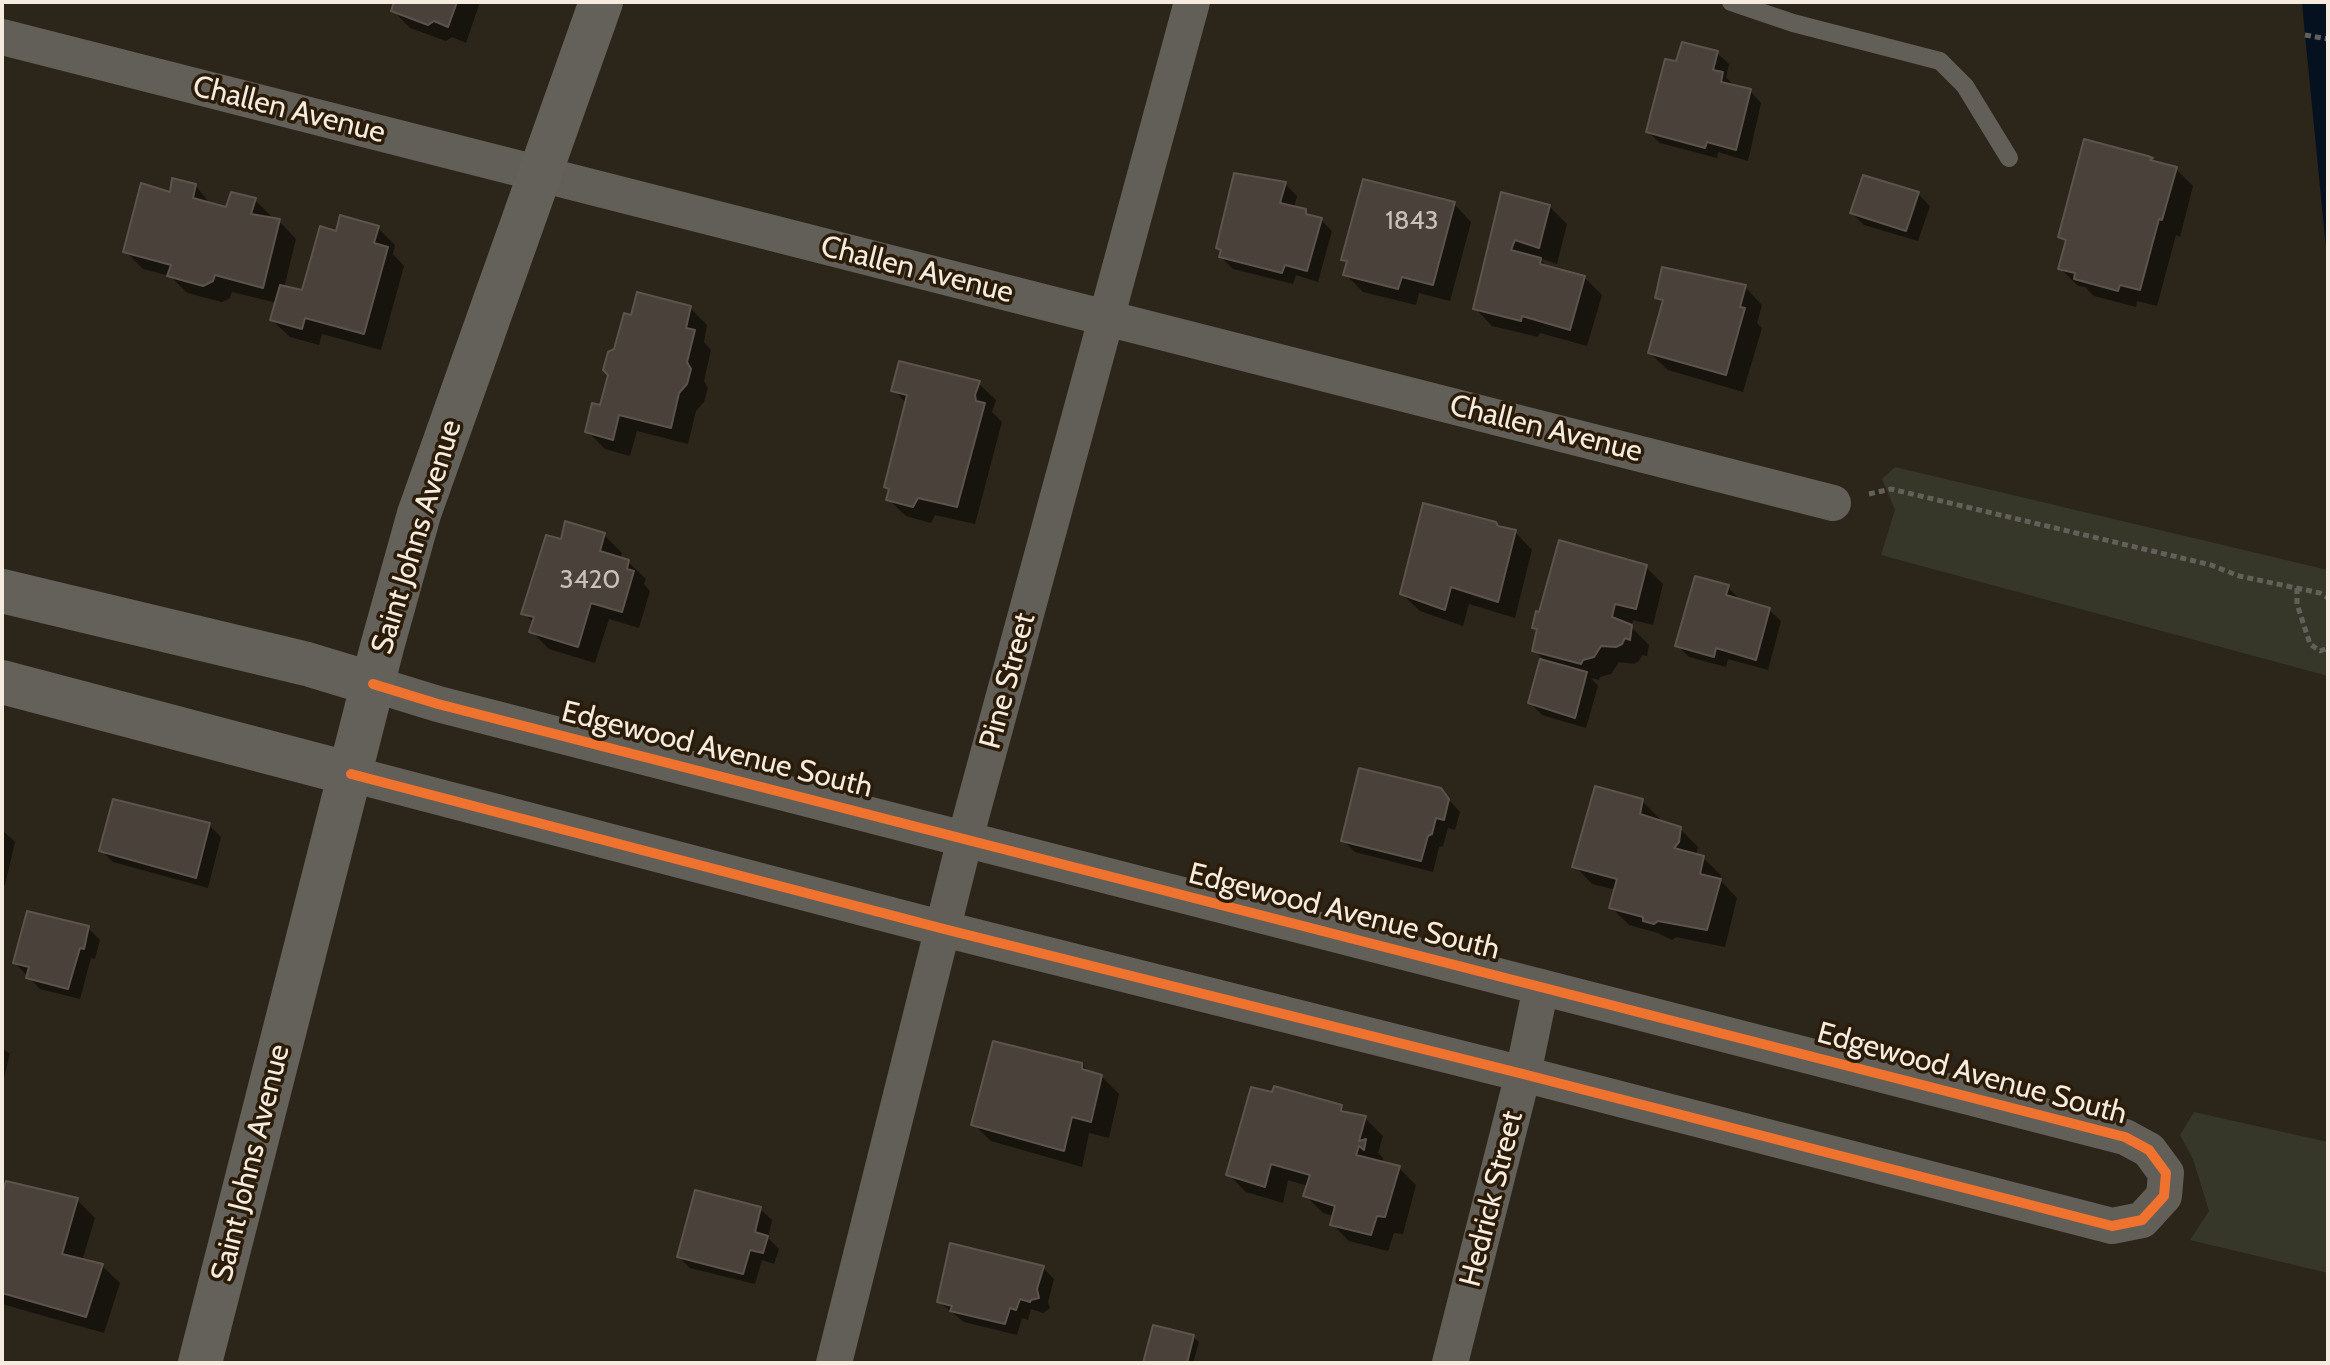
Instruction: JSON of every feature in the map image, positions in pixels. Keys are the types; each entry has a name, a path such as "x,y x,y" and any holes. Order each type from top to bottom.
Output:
{"main road":[{"name":"Saint Johns Avenue","path":"200,1363 419,514 601,2"},
{"name":"Edgewood Avenue South","path":"2,591 307,664 373,684"},
{"name":"Edgewood Avenue South","path":"2,682 351,774"}],"street":[{"name":"Pine Street","path":"834,1363 965,839 1192,2"},
{"name":"Challen Avenue","path":"2,37 1833,503"},
{"name":"Edgewood Avenue South","path":"351,774 944,929 2112,1226 2142,1220 2164,1196 2166,1173 2149,1150 2125,1137 438,704 373,684"},
{"name":"Hedrick Street","path":"1450,1363 1523,1074 1541,987"}],"lane":[{"path":"1731,2 1793,23 1940,61 1965,86 2009,158"}],"path":[{"path":"2305,35 2328,39"},
{"path":"1833,503 1891,489 2211,565 2239,576 2328,598"},
{"path":"2297,588 2297,604 2310,644 2320,651 2328,648"}],"green space":[{"path":"1895,467 2328,570 2328,676 1881,555 1895,510 1882,479"},
{"path":"2194,1112 2328,1142 2328,1273 2190,1240 2209,1211 2193,1159 2180,1135"}],"water":[{"path":"2302,2 2328,2 2328,268 2305,35"}],"building":[{"path":"394,2 457,2 448,27 434,21 428,25 391,11"},
{"path":"1682,42 1718,51 1713,70 1723,72 1721,82 1751,89 1736,150 1707,142 1705,148 1646,132 1665,59 1676,61"},
{"path":"2084,139 2177,167 2140,290 2120,285 2118,291 2074,279 2075,273 2058,269 2066,240 2058,237"},
{"path":"1234,173 1286,182 1280,203 1306,209 1306,214 1322,218 1307,271 1285,265 1282,273 1219,257 1221,250 1216,248"},
{"path":"1863,175 1919,192 1906,231 1850,213"},
{"path":"172,178 196,184 193,198 226,207 231,192 256,198 251,214 280,219 263,288 215,275 213,281 203,286 167,276 171,265 123,252 141,183 170,192"},
{"path":"1363,179 1455,202 1433,285 1402,277 1398,289 1343,275 1347,261 1341,260"},
{"path":"1501,192 1550,205 1539,248 1515,240 1511,250 1541,258 1540,264 1585,276 1570,330 1522,316 1521,321 1473,309"},
{"path":"340,215 379,226 374,243 388,247 364,334 305,318 302,329 270,320 280,285 302,290 320,226 336,231"},
{"path":"1662,267 1746,285 1740,307 1745,308 1726,375 1648,353 1663,300 1655,298"},
{"path":"637,292 691,306 686,328 695,330 687,362 691,369 687,384 679,393 671,428 619,415 613,440 585,432 592,403 600,405 608,375 603,370 608,352 614,349 624,313 631,315"},
{"path":"899,361 980,381 976,401 985,403 957,507 918,498 913,507 886,500 889,489 884,487 907,395 891,391"},
{"path":"1423,503 1516,530 1498,602 1451,587 1445,610 1400,594"},
{"path":"565,521 605,533 600,551 629,560 627,569 634,571 622,612 591,603 578,647 529,632 534,617 521,614 546,535 561,539"},
{"path":"1559,540 1647,565 1636,609 1615,604 1612,617 1632,625 1630,640 1625,638 1616,647 1601,646 1594,657 1583,660 1581,664 1532,651 1537,629 1532,628 1536,611 1539,612"},
{"path":"1695,576 1729,585 1726,595 1770,608 1756,660 1716,648 1714,657 1675,646"},
{"path":"1540,659 1587,672 1575,718 1528,703"},
{"path":"1359,768 1441,788 1449,799 1444,820 1436,818 1421,861 1341,841"},
{"path":"1595,786 1643,799 1640,814 1681,827 1679,842 1674,848 1704,856 1700,874 1721,879 1707,930 1658,921 1654,924 1643,921 1643,917 1609,908 1617,879 1572,867"},
{"path":"113,799 210,823 196,878 99,851"},
{"path":"27,911 89,926 84,949 80,948 68,989 26,978 29,967 13,963"},
{"path":"993,1041 1082,1063 1082,1069 1102,1075 1091,1122 1072,1117 1064,1151 971,1125"},
{"path":"1274,1086 1342,1105 1341,1111 1366,1116 1359,1141 1366,1139 1364,1150 1359,1146 1356,1155 1400,1166 1385,1217 1377,1216 1371,1235 1330,1225 1335,1206 1303,1196 1310,1175 1271,1164 1265,1187 1226,1175 1251,1087 1272,1092"},
{"path":"6,1181 78,1198 62,1254 103,1264 86,1317 2,1293 2,1195"},
{"path":"695,1190 761,1207 755,1232 768,1236 763,1253 750,1250 743,1274 677,1257"},
{"path":"950,1243 1044,1266 1037,1289 1039,1298 1030,1302 1020,1299 1016,1310 1010,1308 1005,1324 950,1311 952,1306 937,1302"},
{"path":"1153,1325 1194,1335 1187,1363 1143,1363"}],"cycle path":[{"path":"351,774 944,929 2112,1226 2142,1220 2164,1196 2166,1173 2149,1150 2125,1137 438,704 373,684"}]}
